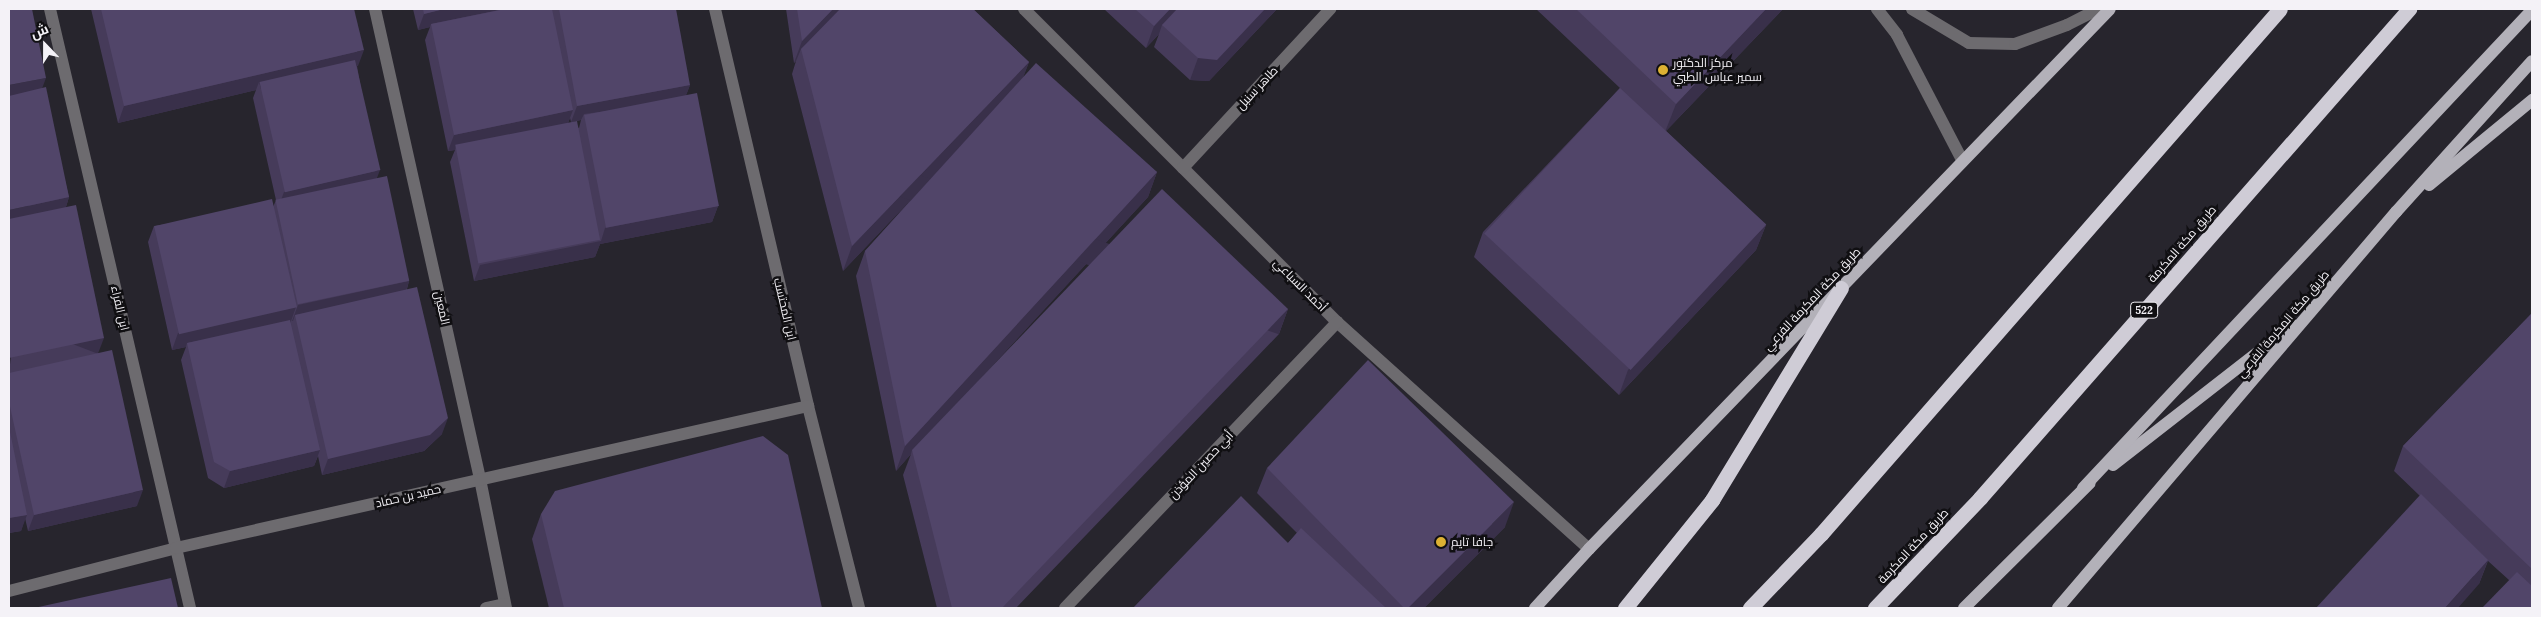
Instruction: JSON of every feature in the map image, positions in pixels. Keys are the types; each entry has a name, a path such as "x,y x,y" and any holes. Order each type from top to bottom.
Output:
{"highway":[{"path":"1750,608 1827,526 2280,9"},
{"name":"طريق مكة المكرمة","path":"1875,608 1980,498 2408,9"},
{"path":"1624,608 1712,500 1841,288"}],"main road":[{"name":"طريق مكة المكرمة الفرعي","path":"1535,608 1589,549 1962,160 2110,9"},
{"path":"1964,608 2083,488 2532,10"},
{"name":"طريق مكة المكرمة الفرعي","path":"2058,608 2396,212 2532,61"},
{"path":"2396,212 2532,100"},
{"path":"2083,488 2314,310"}],"street":[{"name":"ابن الفراء","path":"50,9 190,608"},
{"name":"المعين","path":"375,9 480,479 506,606"},
{"name":"ابن المحتسب","path":"714,9 808,406 860,608"},
{"name":"أحمد السباعي","path":"1024,9 1337,322 1589,549"},
{"name":"طاهر سنبل","path":"1183,168 1330,9"},
{"path":"1877,9 1896,35 1962,160"},
{"path":"1912,9 1969,43 2015,44 2067,25 2098,9"},
{"name":"أبي حصين المؤذن","path":"1065,608 1337,322"},
{"name":"حميد بن حماد","path":"9,591 176,548 808,406"},
{"path":"486,608 506,606"}],"building":[{"path":"9,9 32,9 46,78 9,85"},
{"path":"101,9 354,9 364,50 124,106"},
{"path":"423,9 444,9 424,14"},
{"path":"505,9 552,9 573,110 454,135 431,24"},
{"path":"559,9 676,9 690,85 577,106"},
{"path":"797,9 833,9 802,41"},
{"path":"840,9 973,9 1029,62 852,246 801,49"},
{"path":"1135,9 1170,9 1154,26"},
{"path":"1177,9 1265,9 1217,60 1198,58 1162,25"},
{"path":"1576,9 1766,9 1676,104"},
{"path":"355,60 380,170 285,192 260,82"},
{"path":"1036,63 1157,172 905,446 865,251"},
{"path":"46,87 69,197 9,210 9,96"},
{"path":"1620,88 1766,224 1631,370 1484,234"},
{"path":"697,93 719,206 606,228 584,115"},
{"path":"577,121 600,240 478,263 455,145"},
{"path":"387,176 409,281 298,304 275,200"},
{"path":"1162,189 1288,309 1002,608 952,608 912,450"},
{"path":"272,199 297,307 179,334 154,226"},
{"path":"76,205 104,338 9,358 9,219"},
{"path":"417,287 448,418 430,435 328,459 295,315"},
{"path":"2532,313 2532,569 2403,446"},
{"path":"290,320 320,450 230,471 214,462 187,343"},
{"path":"112,350 143,490 34,515 9,402 9,373"},
{"path":"1368,360 1514,502 1408,608 1404,608 1267,468"},
{"path":"9,427 27,515 9,518"},
{"path":"763,436 788,455 822,608 564,608 541,514 555,491"},
{"path":"2421,494 2488,560 2445,608 2316,608"},
{"path":"1241,496 1288,543 1301,528 1386,608 1133,608"},
{"path":"2517,572 2532,586 2532,608 2482,608"},
{"path":"171,578 178,608 34,608"}],"place":[{"name":"مركز الدكتور سمير عباس الطبي","path":"1663,70"},
{"name":"جافا تايم","path":"1441,542"}]}
